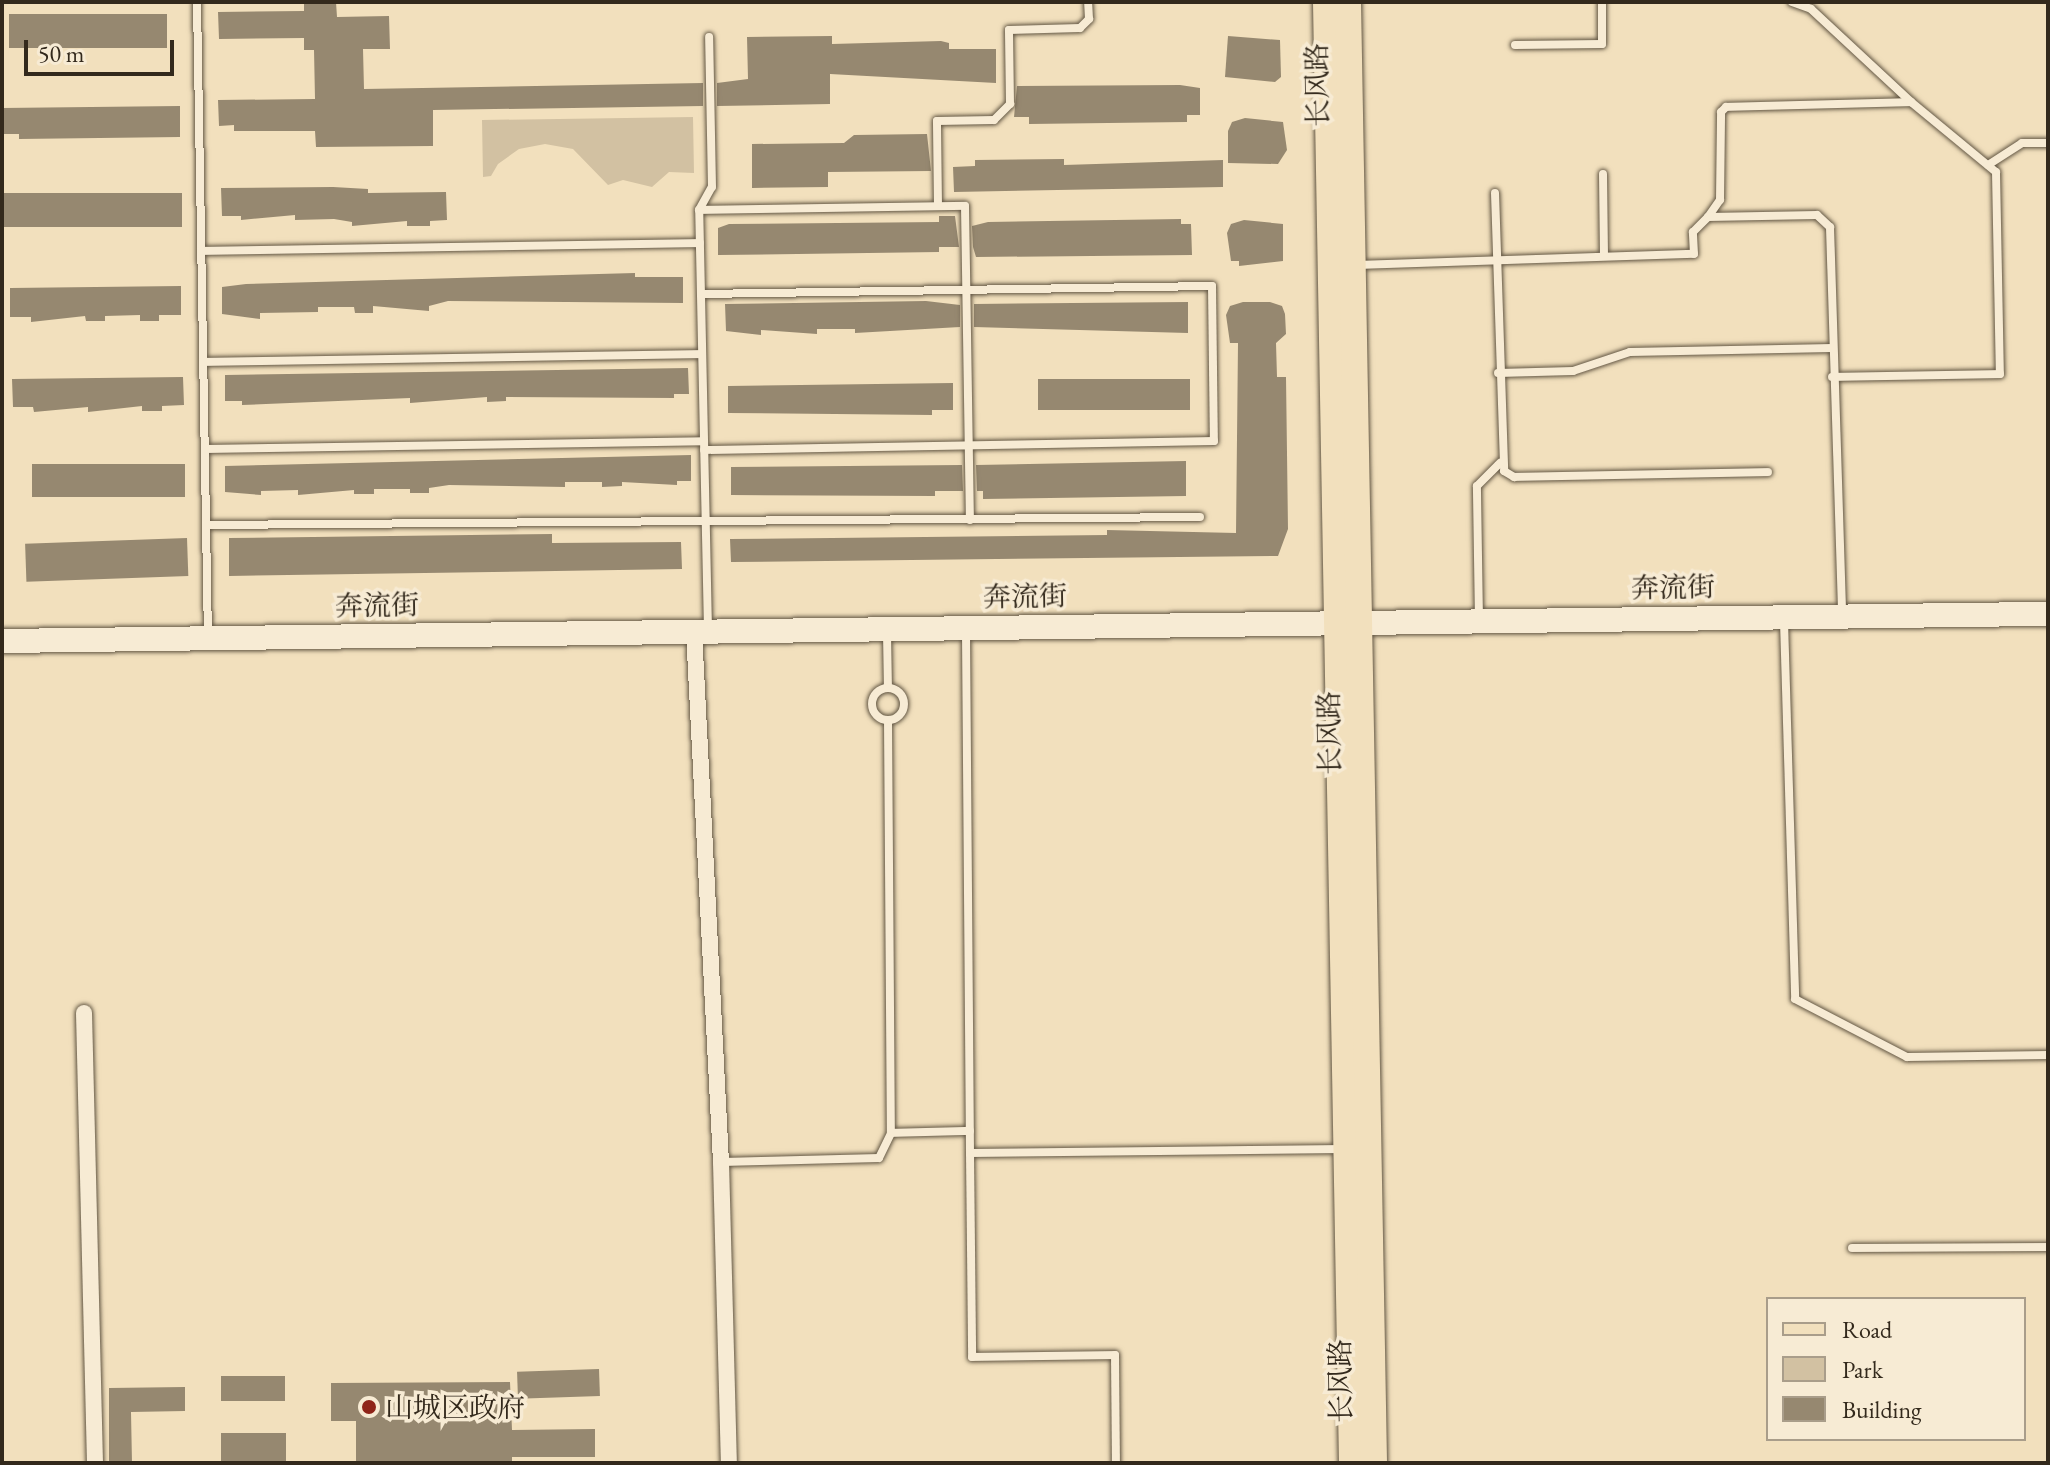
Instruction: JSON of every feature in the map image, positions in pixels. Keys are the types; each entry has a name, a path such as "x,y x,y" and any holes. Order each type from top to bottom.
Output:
{"main road":[{"name":"长风路","path":"1326,2 1374,1463"},
{"name":"长风路","path":"1348,2 1352,265 1346,1149 1352,1463"}],"street":[{"name":"奔流街","path":"2,641 2048,614"},
{"path":"701,631 729,1463"},
{"path":"84,1013 95,1463"}],"lane":[{"path":"197,2 208,638"},
{"path":"938,206 937,121 994,120 1010,104 1009,30 1080,28 1089,19 1088,2"},
{"path":"1515,45 1602,44 1602,2"},
{"path":"1792,2 1811,9 1911,102 1996,172 2000,374 1832,377"},
{"path":"701,631 706,524 699,210 712,187 709,37"},
{"path":"1352,265 1694,254 1693,232 1720,200 1721,112 1726,107 1911,102"},
{"path":"1988,165 2022,143 2048,143"},
{"path":"1603,174 1604,256"},
{"path":"1495,193 1500,463 1514,477 1768,472"},
{"path":"699,210 965,206 970,520"},
{"path":"1708,217 1817,215 1830,227 1832,377 1842,615"},
{"path":"201,251 700,243"},
{"path":"205,449 1214,441 1212,286 701,294"},
{"path":"1498,373 1573,371 1630,352 1832,348"},
{"path":"203,362 702,354"},
{"path":"1479,620 1477,486 1500,463"},
{"path":"206,525 544,519 592,525 1200,517"},
{"path":"1784,616 1795,999 1907,1057 2048,1055"},
{"path":"965,627 972,1357 1115,1355 1116,1463"},
{"path":"887,628 888,688"},
{"path":"888,688 901,695 904,707 898,717 888,720 875,714 872,702 878,691 888,688"},
{"path":"721,1162 879,1158 891,1133 888,720"},
{"path":"891,1133 970,1131"},
{"path":"970,1153 1346,1149"},
{"path":"1852,1248 2048,1247"}],"green space":[{"path":"693,117 694,173 669,172 652,187 623,180 608,185 573,149 545,144 519,149 498,164 491,176 483,177 482,120"}],"building":[{"path":"304,2 336,2 337,17 389,16 390,49 363,49 364,89 703,83 703,106 433,110 433,146 316,147 315,131 234,131 234,125 219,126 218,100 315,99 314,50 304,50 304,38 219,39 218,12 304,11"},
{"path":"9,14 167,14 167,48 9,48"},
{"path":"832,36 832,44 941,41 949,43 949,49 996,49 996,83 830,74 830,104 717,106 717,83 748,79 747,37"},
{"path":"1228,36 1280,40 1281,77 1275,82 1225,77"},
{"path":"1180,85 1200,88 1200,115 1187,115 1187,122 1029,124 1029,117 1014,117 1017,86"},
{"path":"180,106 180,137 19,139 19,134 2,134 2,108"},
{"path":"1245,118 1283,122 1287,150 1278,164 1228,163 1228,131 1232,122"},
{"path":"927,134 931,171 828,172 828,187 752,188 752,144 844,143 854,135"},
{"path":"1064,159 1064,165 1223,160 1223,187 954,192 953,167 975,166 975,160"},
{"path":"221,188 368,189 368,193 446,192 447,220 430,221 430,226 407,226 407,221 352,226 352,222 334,219 295,220 295,215 241,220 241,216 222,216"},
{"path":"2,193 182,193 182,227 2,227"},
{"path":"939,216 955,216 959,247 939,247 939,252 718,255 718,228 729,224 939,222"},
{"path":"1181,219 1181,224 1191,224 1192,255 976,257 973,247 972,226 988,222"},
{"path":"1244,220 1283,224 1283,261 1239,266 1239,261 1231,261 1227,233 1231,224"},
{"path":"635,273 635,277 683,277 683,303 448,301 429,306 429,311 373,306 373,313 355,313 354,307 318,307 318,312 260,313 260,319 222,314 222,287 246,284"},
{"path":"181,286 181,315 159,315 159,321 140,321 140,315 105,316 105,321 86,321 85,316 31,322 31,317 10,317 10,288"},
{"path":"926,301 960,305 960,327 855,333 855,329 817,329 817,334 761,330 761,335 726,331 725,304"},
{"path":"1188,302 1188,333 974,327 974,304"},
{"path":"1243,302 1270,302 1282,306 1285,314 1286,334 1276,343 1277,377 1286,377 1288,529 1278,556 731,562 730,539 1107,535 1107,530 1236,533 1238,343 1230,343 1226,315 1230,306"},
{"path":"688,368 689,394 674,394 674,398 506,397 506,401 487,402 487,397 410,403 410,398 242,405 242,401 225,401 225,375"},
{"path":"183,377 184,405 162,406 162,411 142,411 142,406 88,412 88,407 34,412 33,407 13,407 12,379"},
{"path":"1038,379 1190,379 1190,410 1038,410"},
{"path":"953,383 953,410 932,410 932,415 728,413 728,386"},
{"path":"691,455 691,481 677,481 677,485 622,482 622,486 602,487 602,482 565,482 565,487 449,485 429,488 429,493 410,493 410,489 374,489 374,494 354,494 354,490 298,495 298,490 261,491 261,495 225,492 225,466"},
{"path":"1186,461 1186,496 983,499 983,491 977,491 976,465"},
{"path":"32,464 185,464 185,497 32,497"},
{"path":"962,465 963,491 935,491 935,496 731,495 731,467"},
{"path":"552,534 552,543 681,542 682,569 229,576 229,538"},
{"path":"187,538 188,576 26,582 25,544"},
{"path":"599,1369 600,1396 518,1399 517,1372"},
{"path":"221,1376 285,1376 285,1401 221,1401"},
{"path":"510,1382 512,1430 595,1429 595,1457 512,1457 512,1463 356,1463 356,1421 331,1421 331,1383"},
{"path":"185,1387 185,1411 131,1412 132,1463 109,1463 109,1388"},
{"path":"221,1433 286,1433 286,1461 221,1461"}],"place":[{"name":"山城区政府","path":"369,1407"}]}
